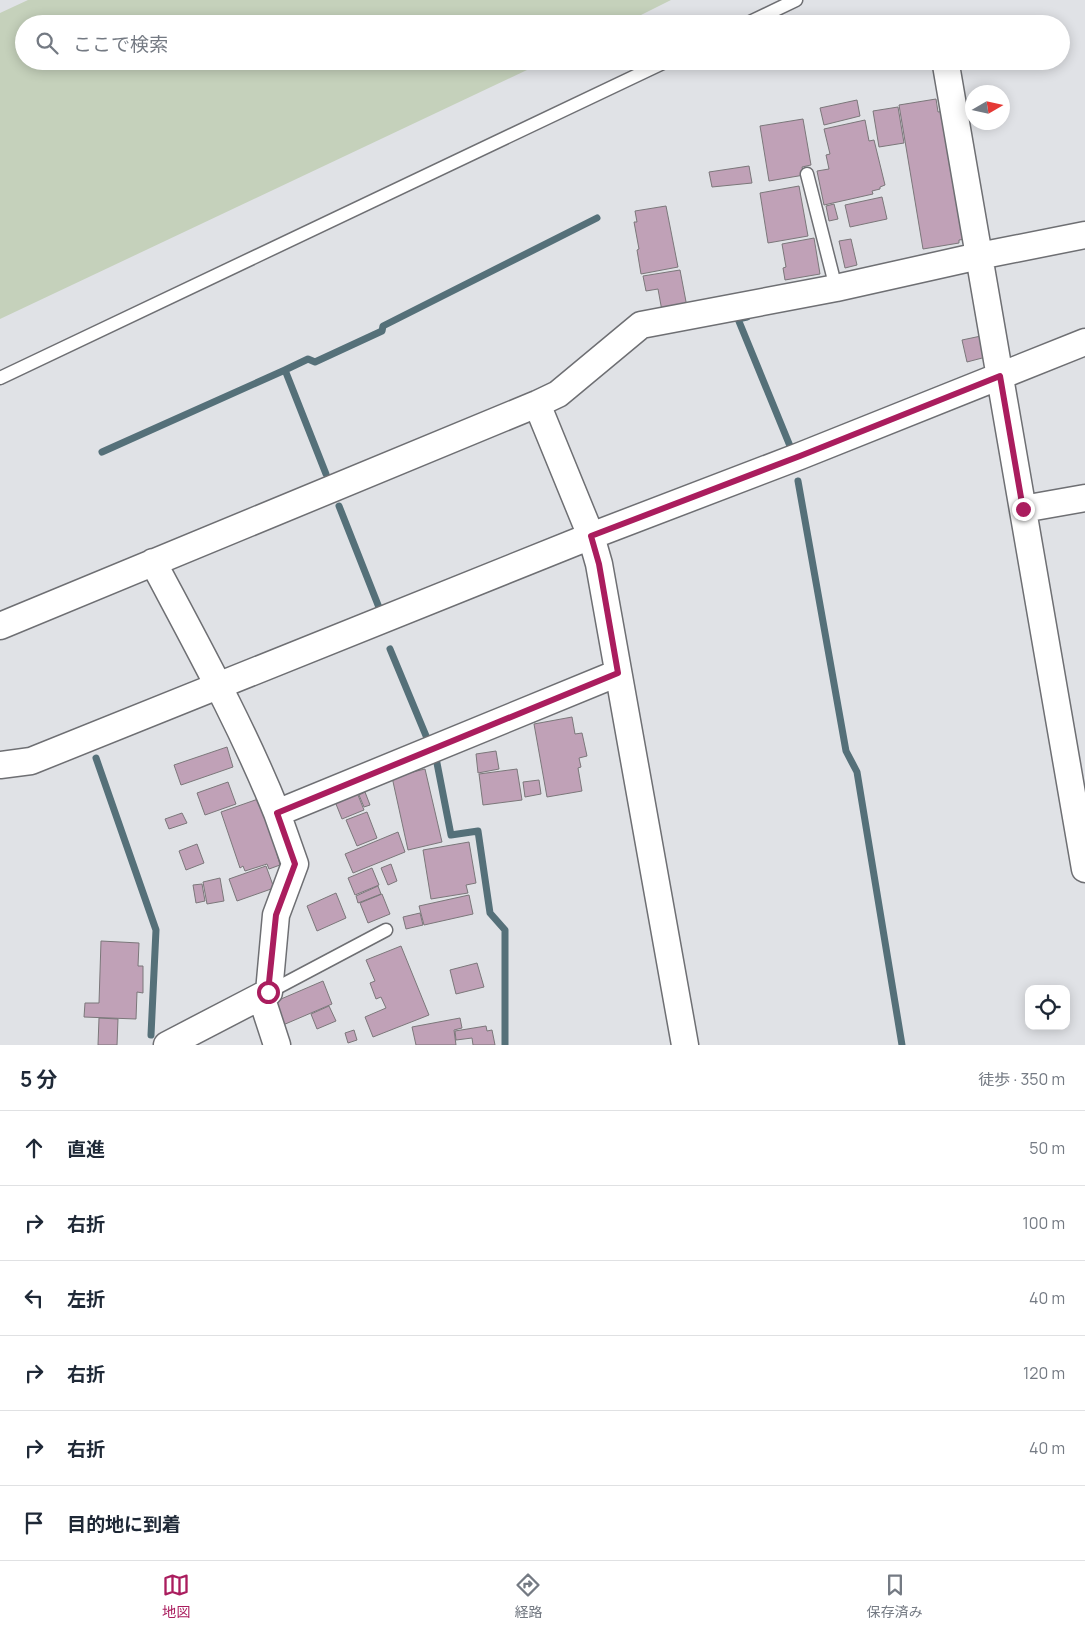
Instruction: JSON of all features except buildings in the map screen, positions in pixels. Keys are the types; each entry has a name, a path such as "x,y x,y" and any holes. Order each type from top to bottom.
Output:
{"street":[{"path":"947,70 1085,869"},
{"path":"0,626 537,404 558,394 641,325 836,288 979,256 1085,235"},
{"path":"0,765 31,761 591,536 800,456 1085,342"},
{"path":"537,404 591,536 599,564 685,1045"},
{"path":"1023,509 1085,498"},
{"path":"153,562 259,767 295,864 276,915 265,994 277,1045"},
{"path":"277,813 618,673"},
{"path":"167,1045 196,1038 265,994"}],"lane":[{"path":"765,15 796,0"},
{"path":"0,378 648,70"},
{"path":"808,174 836,288"},
{"path":"265,994 386,930"}],"green space":[{"path":"28,0 671,0 641,15 15,15 15,70 527,70 0,319 0,13"}],"waterway":[{"path":"285,370 308,359 315,362 382,331 383,326 597,218"},
{"path":"747,317 738,319 790,446"},
{"path":"102,452 285,370 326,474"},
{"path":"798,481 846,751 857,772 902,1045"},
{"path":"339,506 380,610"},
{"path":"390,649 429,743"},
{"path":"96,758 156,930 151,1035"},
{"path":"436,758 451,835 478,831 490,913 505,930 505,1045"}],"route":[{"path":"268,992 276,915 295,864 277,813 618,673 599,564 591,536 800,456 1000,376 1023,509"}]}
